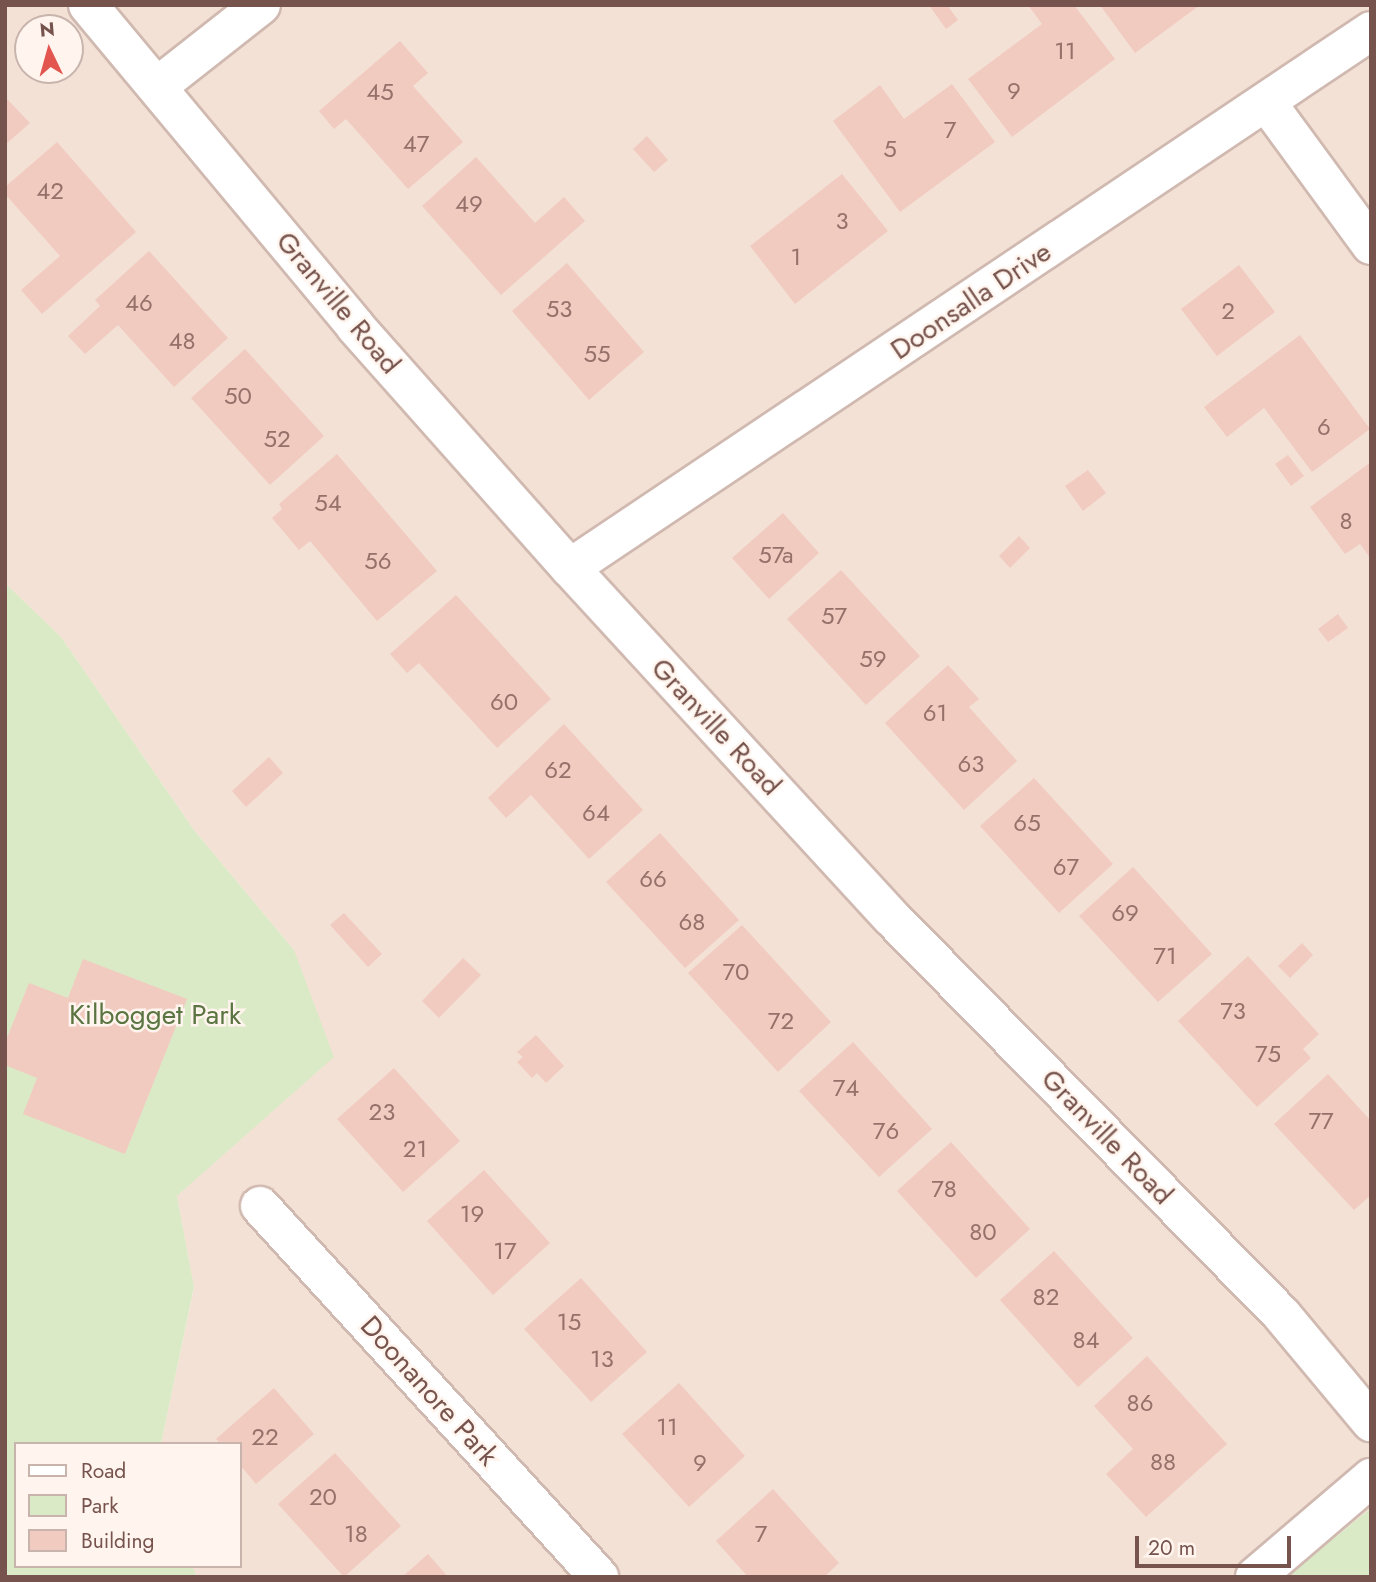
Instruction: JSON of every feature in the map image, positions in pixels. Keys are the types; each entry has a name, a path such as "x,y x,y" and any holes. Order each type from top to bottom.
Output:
{"street":[{"name":"Granville Road","path":"89,5 355,326 570,568 891,917 1281,1314 1371,1422"},
{"path":"158,86 261,5"},
{"name":"Doonsalla Drive","path":"570,568 1371,31"},
{"path":"1267,103 1371,245"},
{"name":"Doonanore Park","path":"260,1206 598,1577"},
{"path":"1255,1577 1371,1478"}],"shaded area":[{"path":"5,5 1371,5 1371,1508 1286,1577 197,1577 193,1568 242,1568 242,1442 161,1442 194,1288 177,1196 294,950 194,830 61,637 5,583"}],"green space":[{"name":"Kilbogget Park","path":"5,583 61,637 194,830 294,950 334,1057 177,1196 194,1287 161,1442 14,1442 14,1568 193,1568 197,1577 5,1577"},
{"path":"1371,1508 1371,1577 1286,1577"}],"building":[{"path":"929,5 947,5 958,20 946,29"},
{"path":"1028,5 1074,5 1115,59 1012,137 968,79 1042,24"},
{"path":"1100,5 1200,5 1135,53"},
{"path":"400,41 428,73 413,86 463,142 408,189 346,119 334,129 319,111"},
{"path":"952,84 995,142 900,212 833,121 880,85 904,119"},
{"path":"5,97 30,123 5,145"},
{"path":"647,136 668,160 654,172 633,149"},
{"path":"57,142 136,232 42,314 21,290 60,256 5,194 5,187"},
{"path":"476,157 535,223 564,197 585,221 501,295 422,206"},
{"path":"842,174 888,231 795,304 750,246"},
{"path":"149,251 228,338 174,387 118,325 85,354 68,336 100,306 95,300"},
{"path":"567,263 644,352 589,400 512,311"},
{"path":"1239,265 1275,312 1217,356 1181,309"},
{"path":"1300,335 1370,429 1312,472 1264,408 1227,437 1204,407"},
{"path":"245,349 324,436 270,485 191,398"},
{"path":"337,454 437,571 377,621 310,541 299,550 272,518 282,509 279,504"},
{"path":"1288,455 1304,476 1291,486 1275,464"},
{"path":"1371,462 1371,559 1360,544 1345,554 1310,507"},
{"path":"1088,470 1106,493 1083,511 1065,486"},
{"path":"783,513 819,553 769,599 732,558"},
{"path":"1019,536 1030,548 1010,568 999,556"},
{"path":"841,570 920,656 866,705 787,619"},
{"path":"456,595 551,699 497,748 419,663 407,673 390,654"},
{"path":"1338,614 1348,628 1328,642 1318,629"},
{"path":"948,665 979,699 969,707 1017,761 964,810 885,723"},
{"path":"564,724 643,810 589,859 531,795 506,818 488,798"},
{"path":"269,757 283,773 246,807 232,791"},
{"path":"1034,778 1113,864 1059,913 980,826"},
{"path":"660,833 739,920 685,968 606,882"},
{"path":"1133,867 1212,954 1158,1002 1079,916"},
{"path":"344,913 382,954 368,967 330,925"},
{"path":"742,925 831,1022 778,1072 688,973"},
{"path":"1302,943 1313,955 1290,978 1278,966"},
{"path":"1248,956 1319,1034 1303,1049 1311,1058 1257,1107 1178,1021"},
{"path":"463,958 481,975 439,1018 422,1001"},
{"path":"83,959 187,999 125,1154 23,1114 37,1078 5,1065 5,1043 29,983 68,998"},
{"path":"536,1035 564,1066 546,1083 537,1073 532,1078 517,1062 523,1057 517,1052"},
{"path":"853,1042 932,1129 879,1177 799,1091"},
{"path":"394,1068 460,1141 403,1192 337,1119"},
{"path":"1328,1074 1371,1121 1371,1195 1354,1210 1274,1124"},
{"path":"951,1142 1030,1229 976,1278 897,1191"},
{"path":"484,1170 550,1243 493,1295 427,1221"},
{"path":"1054,1251 1133,1338 1078,1387 1000,1300"},
{"path":"581,1278 647,1352 591,1402 524,1329"},
{"path":"1147,1356 1227,1444 1146,1517 1106,1474 1133,1449 1094,1406"},
{"path":"679,1383 745,1456 689,1507 622,1434"},
{"path":"274,1388 314,1434 256,1484 242,1467 242,1442 219,1442 216,1439"},
{"path":"335,1453 401,1526 344,1577 278,1504"},
{"path":"773,1489 839,1563 824,1577 748,1577 716,1541"},
{"path":"428,1554 448,1577 402,1577"}]}
